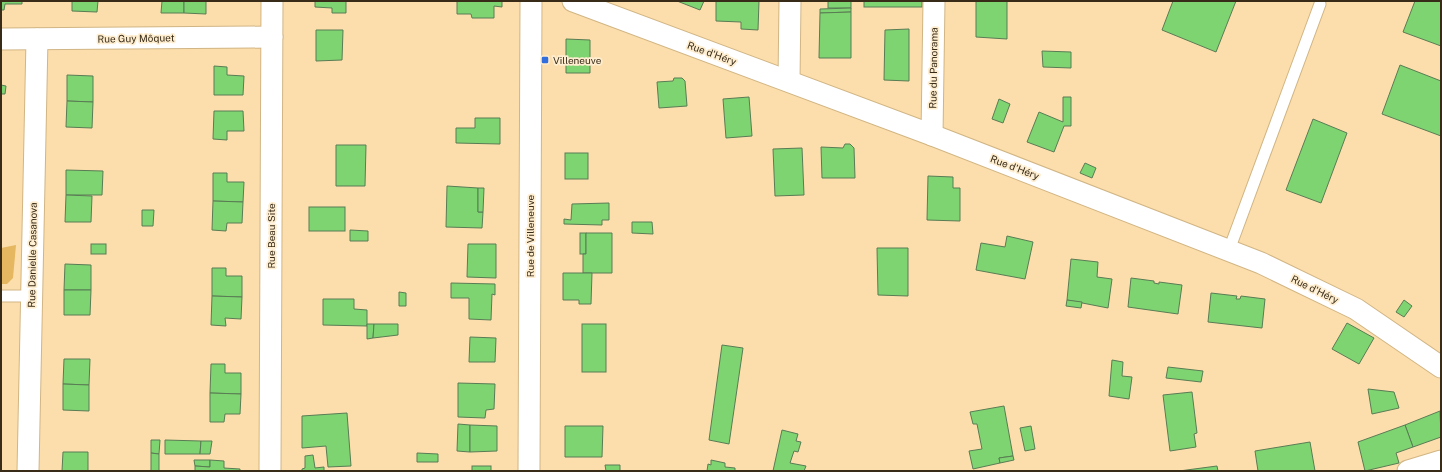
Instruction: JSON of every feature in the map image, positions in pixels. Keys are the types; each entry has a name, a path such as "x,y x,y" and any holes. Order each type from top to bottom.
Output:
{"street":[{"name":"Rue Beau Site","path":"270,471 272,1"},
{"name":"Rue de Villeneuve","path":"528,471 531,1"},
{"name":"Rue d'Héry","path":"573,1 932,135 1261,262 1356,309 1441,367"},
{"path":"789,81 790,1"},
{"name":"Rue du Panorama","path":"932,135 934,1"},
{"name":"Rue Guy Môquet","path":"1,39 272,37"},
{"name":"Rue Danielle Casanova","path":"28,471 36,39"},
{"path":"1408,471 1441,461"}],"lane":[{"path":"1229,250 1320,4"},
{"path":"1,296 31,296"}],"shaded area":[{"path":"16,245 13,278 7,284 1,284 1,248"}],"building":[{"path":"1,1 22,1 22,4 5,4 4,10 1,10"},
{"path":"72,1 98,1 97,12 72,11"},
{"path":"162,1 184,1 184,13 161,13"},
{"path":"184,1 206,1 206,14 184,13"},
{"path":"315,1 346,1 346,13 332,13 332,8 315,7"},
{"path":"457,1 502,1 502,7 494,6 494,18 472,18 471,14 457,14"},
{"path":"677,1 704,1 700,10"},
{"path":"716,1 759,1 758,30 741,29 741,22 716,21"},
{"path":"828,1 851,1 851,8 828,8"},
{"path":"864,1 922,1 922,7 864,7"},
{"path":"976,1 1007,1 1007,39 976,37"},
{"path":"1173,1 1236,1 1216,52 1162,30"},
{"path":"1415,1 1441,1 1441,46 1403,32"},
{"path":"851,8 851,12 820,13 820,9"},
{"path":"851,12 851,58 819,58 820,13"},
{"path":"909,29 909,81 884,80 885,30"},
{"path":"316,30 343,30 342,60 316,61"},
{"path":"566,39 590,40 590,73 566,73"},
{"path":"1042,51 1071,52 1071,68 1043,67"},
{"path":"1400,65 1441,81 1441,136 1382,114"},
{"path":"214,66 227,67 227,75 244,76 243,95 214,95"},
{"path":"67,75 93,76 93,102 67,101"},
{"path":"674,78 682,78 685,81 687,106 659,108 657,82 673,81"},
{"path":"1,85 6,86 5,94 1,94"},
{"path":"749,97 752,136 726,138 723,99"},
{"path":"1063,97 1071,97 1071,126 1064,126 1054,152 1027,142 1039,112 1063,122"},
{"path":"999,99 1010,104 1003,123 992,119"},
{"path":"67,101 93,102 92,128 66,127"},
{"path":"214,111 243,111 244,131 227,131 227,140 213,139"},
{"path":"475,118 500,118 500,144 456,143 456,128 475,128"},
{"path":"1313,119 1347,133 1321,203 1286,190"},
{"path":"845,144 850,144 854,148 855,178 822,178 821,147 843,148"},
{"path":"336,145 366,145 365,186 336,186"},
{"path":"802,148 804,195 775,196 773,149"},
{"path":"565,153 588,153 588,179 565,179"},
{"path":"1085,163 1096,168 1092,178 1080,173"},
{"path":"66,170 103,171 102,195 66,195"},
{"path":"213,173 227,173 227,182 244,182 243,202 213,201"},
{"path":"928,176 953,177 953,188 960,188 960,221 927,220"},
{"path":"447,186 478,188 478,212 483,212 482,228 446,227"},
{"path":"478,188 484,188 483,212 478,212"},
{"path":"66,195 92,196 91,222 65,222"},
{"path":"213,201 243,202 242,223 227,223 226,231 212,230"},
{"path":"609,203 609,220 602,220 602,225 564,224 564,219 571,220 572,204"},
{"path":"309,207 345,207 345,231 309,231"},
{"path":"142,210 154,210 153,226 142,226"},
{"path":"632,222 652,222 653,234 632,233"},
{"path":"350,230 368,231 368,241 350,241"},
{"path":"580,233 586,233 586,254 580,254"},
{"path":"586,233 612,233 612,273 583,273 583,254 586,254"},
{"path":"1007,236 1033,242 1025,279 976,270 981,243 1005,247"},
{"path":"91,244 106,244 106,254 91,254"},
{"path":"468,244 496,244 496,278 467,277"},
{"path":"877,248 908,248 908,296 878,295"},
{"path":"1071,259 1098,262 1097,277 1112,279 1108,308 1067,300"},
{"path":"65,264 91,265 91,290 64,290"},
{"path":"212,268 226,268 226,276 242,276 242,297 212,296"},
{"path":"563,273 592,273 591,304 579,304 579,300 563,300"},
{"path":"1131,278 1154,281 1154,283 1159,284 1159,282 1182,285 1178,314 1128,307"},
{"path":"451,283 495,284 495,295 492,294 491,320 469,319 469,298 451,298"},
{"path":"64,290 91,290 90,315 64,315"},
{"path":"399,292 406,293 406,306 399,306"},
{"path":"1211,293 1237,296 1236,299 1240,299 1241,296 1265,299 1262,328 1208,322"},
{"path":"212,296 242,297 241,319 225,318 226,326 211,325"},
{"path":"323,299 354,299 354,309 367,310 367,326 323,325"},
{"path":"1067,300 1082,302 1081,308 1066,306"},
{"path":"1404,300 1412,306 1404,317 1396,312"},
{"path":"1347,323 1374,338 1359,364 1332,349"},
{"path":"367,324 374,324 373,338 367,339"},
{"path":"374,324 398,324 398,335 373,338"},
{"path":"582,324 606,324 606,372 582,372"},
{"path":"470,337 496,338 495,362 469,362"},
{"path":"722,345 743,348 729,444 709,440"},
{"path":"64,359 90,359 89,385 63,384"},
{"path":"1112,360 1123,362 1122,376 1132,377 1129,399 1109,396"},
{"path":"211,364 225,364 225,373 241,373 241,394 210,393"},
{"path":"1168,367 1203,371 1201,382 1166,378"},
{"path":"458,383 495,384 494,409 486,410 485,418 458,417"},
{"path":"63,384 89,385 89,411 63,410"},
{"path":"1368,389 1394,392 1399,408 1372,414"},
{"path":"1192,392 1197,433 1194,434 1196,447 1170,451 1163,395"},
{"path":"210,393 241,394 240,414 225,414 224,422 210,422"},
{"path":"1004,406 1013,456 999,458 1000,463 973,469 969,451 982,449 977,424 973,424 970,412"},
{"path":"1440,411 1441,437 1413,447 1405,425"},
{"path":"347,413 351,466 328,467 326,446 302,448 302,416"},
{"path":"458,424 470,425 470,452 457,451"},
{"path":"470,425 497,426 497,451 470,452"},
{"path":"1405,425 1413,447 1396,453 1399,463 1365,471 1358,442"},
{"path":"565,426 603,426 602,457 565,457"},
{"path":"1031,426 1035,449 1025,451 1020,428"},
{"path":"782,430 798,434 796,441 801,442 798,452 794,451 790,463 806,466 804,471 773,471"},
{"path":"151,440 160,440 159,454 151,453"},
{"path":"165,440 201,441 200,454 165,454"},
{"path":"201,441 212,441 210,454 200,454"},
{"path":"1310,442 1315,471 1258,471 1255,451"},
{"path":"63,452 88,452 88,471 62,471"},
{"path":"151,453 159,454 159,471 151,471"},
{"path":"417,453 438,454 438,462 417,462"},
{"path":"313,455 315,468 324,467 324,471 302,471 302,469 305,468 305,456"},
{"path":"1013,456 1014,460 1000,463 999,458"},
{"path":"194,460 210,460 210,467 195,466"},
{"path":"210,460 224,461 224,468 240,469 240,471 195,471 195,466 210,467"},
{"path":"711,460 725,463 725,467 735,468 735,471 707,471 708,464 711,465"},
{"path":"605,465 620,465 620,471 606,471"},
{"path":"472,466 491,466 491,471 472,471"},
{"path":"1217,466 1218,471 1179,471"}],"place":[{"name":"Villeneuve","path":"545,60"}]}
